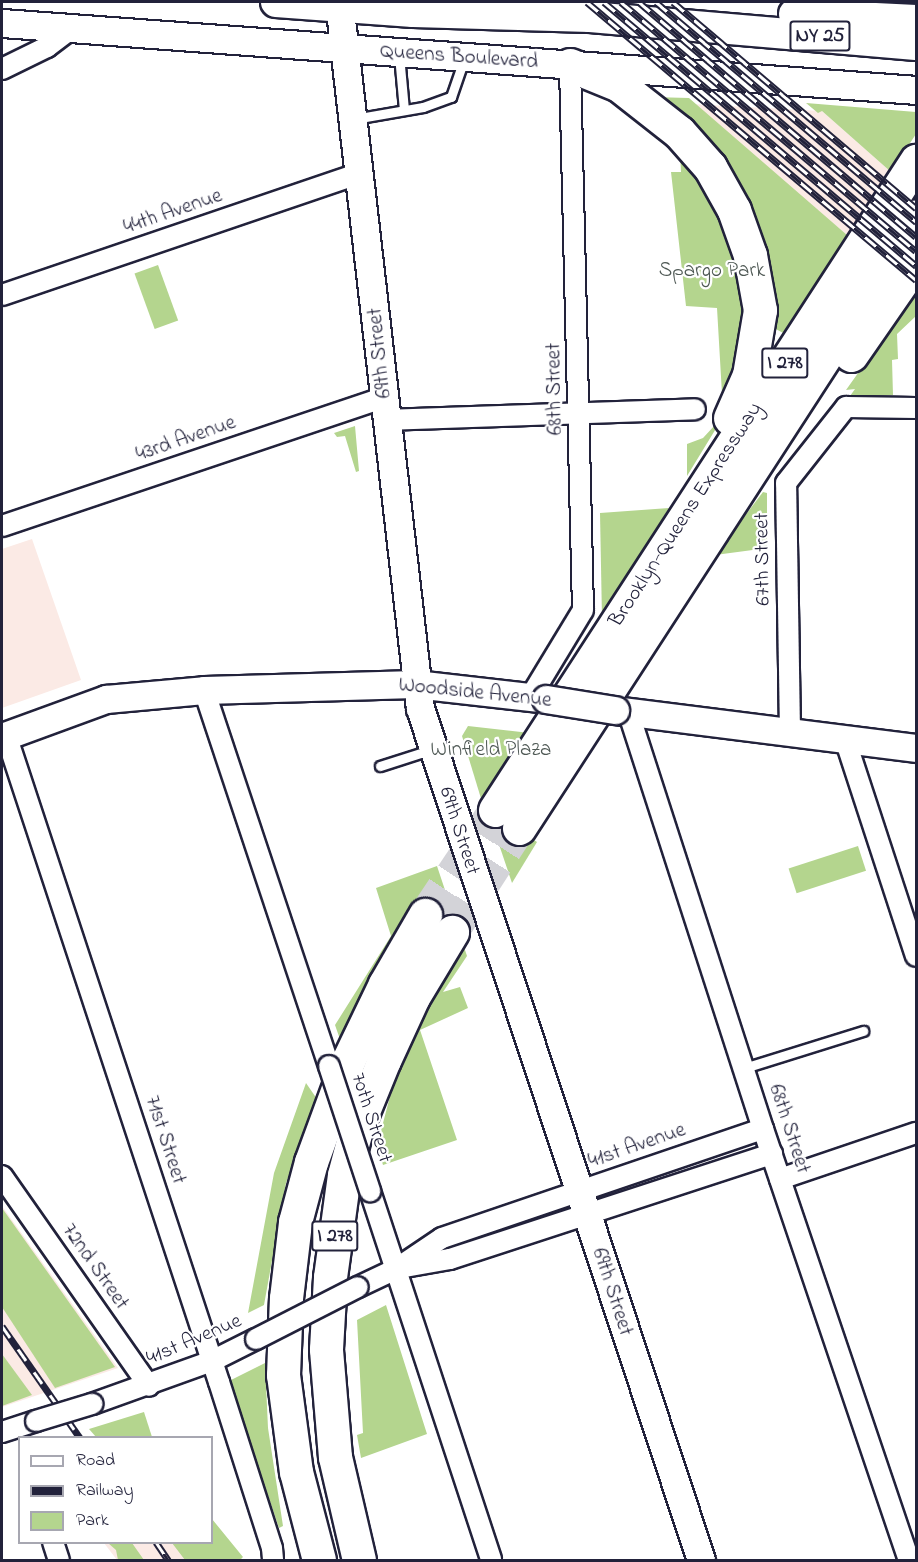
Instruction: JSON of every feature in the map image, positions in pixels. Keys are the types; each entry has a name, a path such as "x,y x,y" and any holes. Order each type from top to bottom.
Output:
{"highway":[{"path":"570,65 619,85 696,149 734,210 755,275 759,328 749,375 734,411 689,481 654,564"},
{"name":"Brooklyn-Queens Expressway","path":"916,161 654,564 507,819 747,473 916,216"},
{"path":"747,473 801,423 916,261"},
{"name":"I 278","path":"319,1560 296,1472 284,1386 286,1298 296,1222 311,1162 348,1061 385,984 438,924 399,1028 357,1126 344,1175 329,1287 327,1369 340,1490 359,1560"}],"main road":[{"name":"Queens Boulevard","path":"276,2 590,17 916,45"},
{"name":"NY 25","path":"600,2 916,20"}],"street":[{"name":"69th Street","path":"339,4 346,48 416,684 432,749 701,1560"},
{"name":"Queens Boulevard","path":"2,23 916,90"},
{"path":"2,69 47,46 72,28"},
{"name":"68th Street","path":"539,698 583,610 570,65"},
{"name":"44th Avenue","path":"2,295 360,173"},
{"name":"67th Street","path":"790,732 786,483 846,407 916,408"},
{"name":"43rd Avenue","path":"2,526 386,409 580,412 694,409"},
{"name":"Woodside Avenue","path":"4,736 106,699 204,690 416,684 916,748"},
{"name":"70th Street","path":"204,690 491,1560"},
{"name":"68th Street","path":"622,710 909,1560"},
{"name":"71st Street","path":"4,736 212,1361 273,1560"},
{"path":"845,739 916,956"},
{"name":"41st Avenue","path":"11,1436 36,1421 149,1386 212,1361 396,1269 450,1259 763,1129"},
{"path":"780,1179 916,1133"},
{"name":"41st Avenue","path":"583,1202 772,1154"},
{"name":"72nd Street","path":"2,1176 149,1386"},
{"path":"54,1544 59,1560"}],"lane":[{"path":"399,53 404,110"},
{"path":"354,119 404,110 451,97 465,58"},
{"path":"380,766 432,749"},
{"path":"744,1068 862,1031"}],"shaded area":[{"path":"691,104 822,111 891,172 847,235"},
{"path":"32,539 81,680 2,708 2,549"},
{"path":"2,1206 118,1368 2,1407"},
{"path":"105,1544 207,1544 217,1560 117,1560"}],"green space":[{"path":"652,97 689,98 847,235 789,336 768,325 767,278"},
{"path":"806,103 916,112 916,134 891,172 822,111 818,113"},
{"name":"Spargo Park","path":"680,151 704,173 748,298 731,404 687,476 687,444 703,438 715,425 722,394 717,308 686,306 671,172 681,172"},
{"path":"158,265 178,320 155,329 135,274"},
{"path":"915,293 916,316 897,334 898,359 892,360 893,395 850,396 855,389 846,390"},
{"path":"355,426 359,471 356,472 345,436 337,437 334,433"},
{"path":"763,492 767,493 767,548 715,555"},
{"path":"669,508 602,619 600,513"},
{"name":"Winfield Plaza","path":"468,726 530,733 483,805 462,736"},
{"path":"487,809 537,842 512,883"},
{"path":"858,846 866,871 797,893 789,869"},
{"path":"437,866 467,956 443,992 460,987 468,1008 420,1030 457,1140 383,1165 377,1146 394,1081 428,1000 342,1045 335,1025 391,936 376,888"},
{"path":"306,1083 317,1099 286,1183 264,1305 248,1313 274,1173"},
{"path":"2,1208 115,1367 55,1388 2,1307"},
{"path":"386,1305 427,1434 361,1458 357,1435 363,1433 357,1320"},
{"path":"2,1354 32,1395 2,1406"},
{"path":"265,1363 268,1428 283,1526 279,1528 229,1381"},
{"path":"144,1412 152,1436 95,1436 89,1429"},
{"path":"213,1520 243,1557 240,1560 185,1560 173,1544 213,1544"},
{"path":"109,1544 133,1544 144,1560 118,1560 116,1550"}],"tunnel":[{"path":"425,915 495,810"},
{"path":"452,932 519,828"}],"railway":[{"path":"587,2 916,280"},
{"path":"604,2 916,266"},
{"path":"621,2 916,251"},
{"path":"639,2 916,237"},
{"path":"656,2 916,222"},
{"path":"673,2 916,208"},
{"path":"2,1326 79,1436"},
{"path":"157,1544 168,1560"}]}
